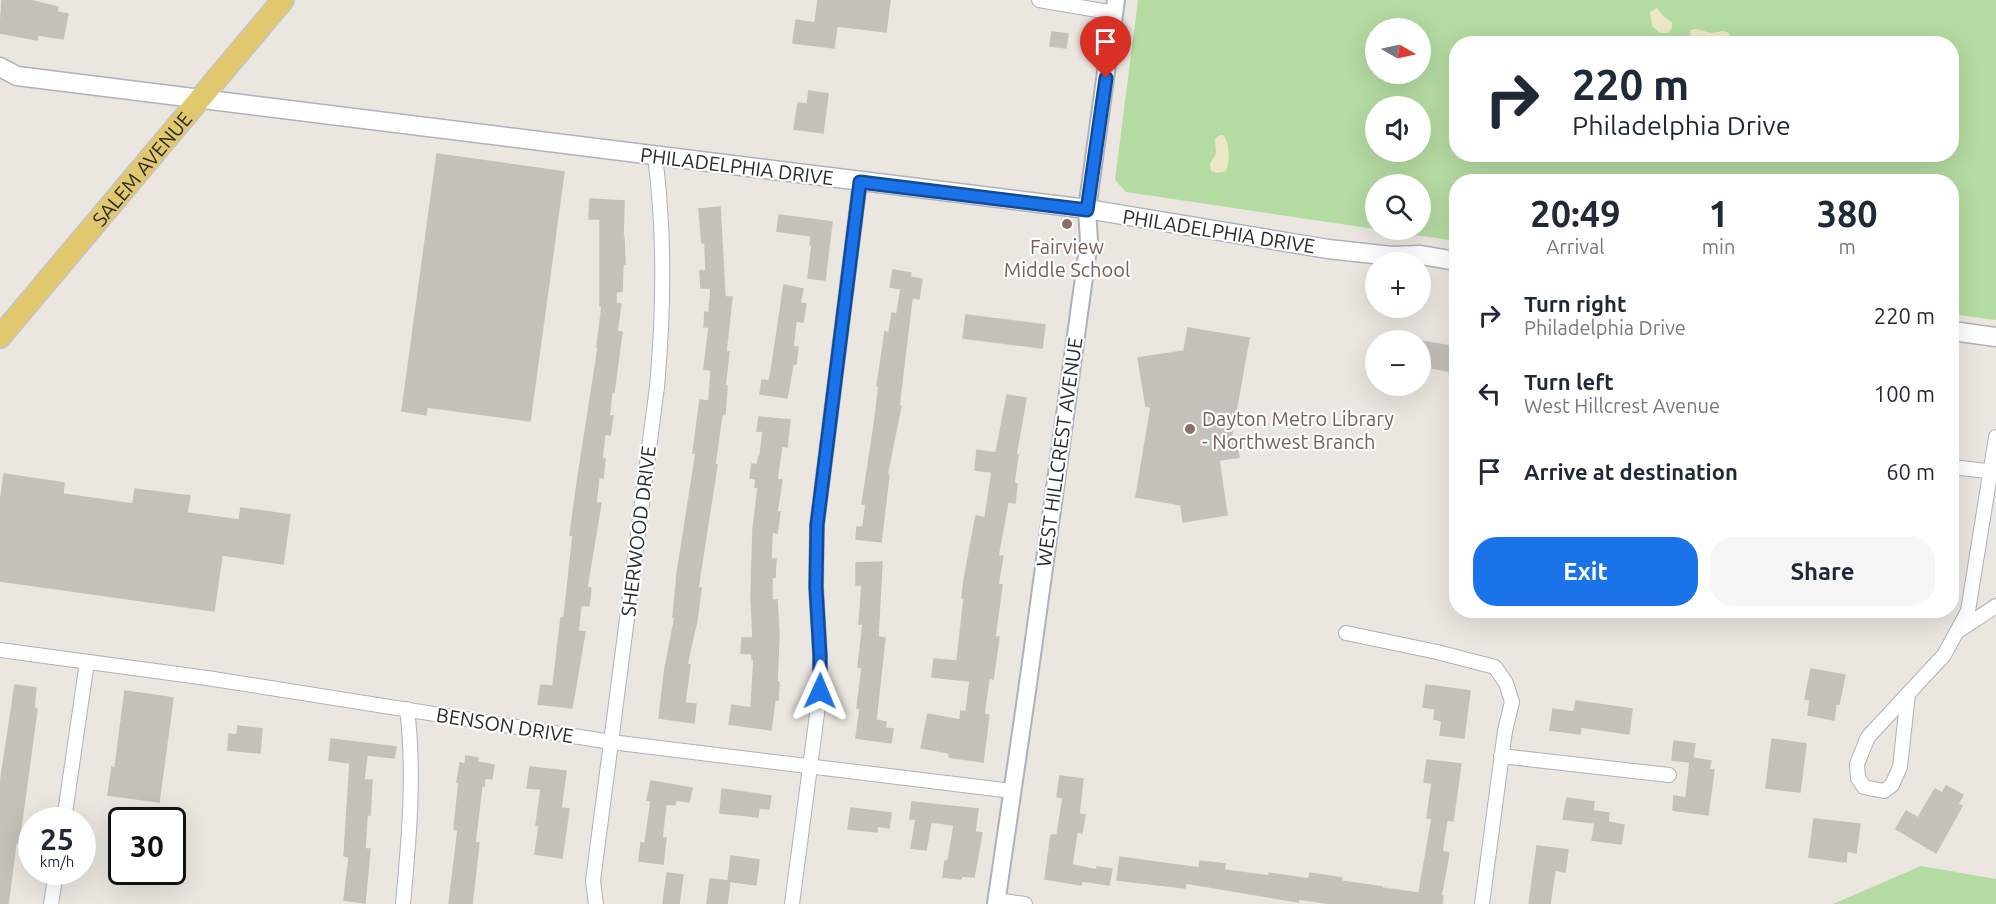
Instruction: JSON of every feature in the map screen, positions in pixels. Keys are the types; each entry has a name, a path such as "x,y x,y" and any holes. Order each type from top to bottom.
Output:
{"main road":[{"name":"SALEM AVENUE","path":"0,337 283,0"},
{"name":"PHILADELPHIA DRIVE","path":"0,67 9,78 198,99 1087,210 1328,249 1392,256 1421,255 1449,260"},
{"path":"1959,332 1996,337"}],"street":[{"path":"1039,0 1116,6"},
{"name":"WEST HILLCREST AVENUE","path":"996,902 1028,691 1089,241 1087,210 1116,6"},
{"name":"SHERWOOD DRIVE","path":"596,904 593,881 662,334 662,224 655,156"},
{"path":"792,904 820,691 816,587 817,525 860,182"},
{"path":"1908,694 1900,767 1892,785 1884,791 1864,787 1858,778 1857,764 1868,737 1944,655 1968,611 1993,472 1996,437"},
{"path":"1959,468 1993,472"},
{"path":"1956,632 1996,606"},
{"path":"1346,633 1495,667 1506,683 1512,702 1501,756 1482,904"},
{"name":"BENSON DRIVE","path":"0,650 407,709 611,742 1012,791"},
{"path":"66,807 87,662"},
{"path":"403,904 412,767 407,709"},
{"path":"1501,756 1669,775"},
{"path":"51,904 54,885"},
{"path":"996,902 1025,904"}],"green space":[{"path":"1138,0 1996,0 1996,320 1959,315 1959,174 1449,174 1449,240 1431,237 1431,174 1365,174 1365,228 1126,192 1115,180"},
{"path":"1921,866 1996,879 1996,904 1833,904"}],"sand":[{"path":"1657,8 1664,17 1672,22 1672,28 1668,33 1660,33 1652,26 1650,12"},
{"path":"1691,30 1712,33 1723,31 1729,33 1729,36 1692,36"},
{"path":"1223,135 1227,142 1229,158 1226,171 1217,173 1211,171 1210,163 1216,154 1215,139"}],"building":[{"path":"2,0 29,0 58,7 57,12 68,14 63,39 38,35 37,40 0,33"},
{"path":"818,0 890,0 886,32 837,26 834,48 793,43 796,20 815,23"},
{"path":"1052,32 1068,34 1066,48 1050,46"},
{"path":"809,91 828,94 823,133 794,129 798,103 807,104"},
{"path":"437,154 564,172 530,421 427,407 426,415 402,411"},
{"path":"590,199 624,201 625,264 623,264 622,291 616,292 616,303 621,304 617,331 622,332 609,416 613,416 610,435 605,434 602,458 605,459 603,478 599,477 596,503 601,503 587,587 591,588 589,606 581,605 578,631 585,632 572,708 538,704 541,685 553,686 561,618 564,618 573,535 570,535 598,348 602,306 600,306 600,219 589,219"},
{"path":"720,207 725,297 732,297 726,352 729,352 725,386 727,386 725,414 722,414 715,464 717,465 698,588 701,588 697,620 687,664 690,665 685,703 696,704 694,723 659,718 665,668 675,617 673,617 677,574 696,453 693,453 700,400 709,401 711,370 704,369 709,327 704,327 705,312 709,313 711,288 701,288 700,271 706,271 705,243 702,243 699,209"},
{"path":"779,215 832,222 825,280 808,278 811,236 777,231"},
{"path":"893,270 911,273 910,277 922,279 919,299 912,298 899,406 901,406 887,475 889,475 881,542 856,539 857,527 863,527 866,504 862,504 885,332 889,333 892,313 897,314 901,289 890,287"},
{"path":"784,285 803,289 800,303 806,304 803,322 796,321 793,347 798,347 787,398 760,394 762,380 769,381 771,372"},
{"path":"966,315 1045,325 1042,348 963,338"},
{"name":"Dayton Metro Library - Northwest Branch","path":"1188,328 1249,338 1231,439 1236,440 1239,457 1219,460 1227,515 1183,522 1181,505 1136,497 1151,407 1146,406 1138,358 1184,351"},
{"path":"1431,343 1449,346 1449,371 1432,368 1433,365 1431,365"},
{"path":"1007,395 1026,398 1016,455 1018,455 1014,483 1017,484 1015,503 1008,502 998,556 1003,556 998,584 1002,585 995,637 999,637 993,679 989,678 984,714 989,715 983,762 949,757 949,753 921,748 928,714 960,720 961,711 966,712 970,681 932,677 934,659 957,661 964,580 976,516 985,518 992,472 975,470 977,450 996,453"},
{"path":"759,417 790,420 787,447 782,446 777,479 782,480 777,512 780,512 777,533 772,532 771,559 776,559 775,577 772,576 772,600 777,600 779,635 777,682 779,682 778,700 775,700 771,730 729,724 732,705 751,708 754,659 752,659 752,654 741,653 742,638 753,638 751,596 753,529 758,488 755,487 756,479 750,478 752,464 757,465 760,456 763,431 757,431"},
{"path":"4,474 64,483 63,494 133,504 135,489 190,496 187,513 239,520 241,508 290,515 283,564 222,555 214,611 0,581 0,504"},
{"path":"882,562 878,637 885,638 876,720 886,722 885,728 893,729 891,743 856,738 862,668 858,667 863,624 859,624 862,585 856,585 856,563"},
{"path":"1811,669 1845,675 1839,704 1836,704 1834,720 1808,715 1810,700 1805,699"},
{"path":"15,685 36,688 34,708 37,709 24,807 18,807 18,843 16,843 8,904 0,904 0,785"},
{"path":"1426,685 1470,691 1464,738 1440,735 1442,721 1434,719 1435,709 1423,707"},
{"path":"125,691 173,698 159,802 108,795 112,767 115,768"},
{"path":"1576,701 1632,709 1629,734 1581,727 1580,734 1550,730 1553,709 1574,712"},
{"path":"238,726 262,729 260,753 228,750 229,734 237,735"},
{"path":"331,739 396,747 394,758 367,755 364,780 372,780 365,849 370,849 365,903 344,900 349,857 344,856 350,763 329,760"},
{"path":"1772,739 1806,744 1800,792 1766,788"},
{"path":"1674,741 1695,744 1693,758 1711,761 1709,769 1714,770 1708,815 1673,810 1674,796 1686,798 1690,762 1672,760"},
{"path":"466,756 478,758 477,762 494,765 492,779 485,778 484,786 482,785 475,843 479,843 472,904 449,904 458,830 454,829 459,782 457,782 460,763 465,764"},
{"path":"1427,760 1461,764 1453,821 1447,820 1442,851 1449,853 1441,896 1443,896 1442,904 1333,904 1299,899 1298,902 1186,883 1185,888 1117,880 1120,857 1199,868 1200,861 1225,864 1224,870 1269,876 1269,873 1309,879 1310,873 1342,878 1341,881 1419,893 1432,818 1427,818 1432,783 1424,782"},
{"path":"530,767 566,771 561,808 569,809 562,858 535,854 541,789 527,788"},
{"path":"1060,776 1083,779 1079,814 1085,815 1082,833 1077,832 1072,865 1097,870 1097,867 1112,869 1109,885 1082,881 1081,885 1045,879 1051,835 1057,835 1063,798 1057,797"},
{"path":"651,781 692,788 689,802 676,800 675,805 666,804 662,838 666,838 663,864 639,861 641,843 645,843 651,801 647,800"},
{"path":"1946,786 1963,795 1958,804 1962,806 1936,853 1896,829 1906,811 1918,818 1935,789 1942,793"},
{"path":"722,789 771,796 769,809 759,808 758,817 720,813"},
{"path":"1567,798 1594,802 1593,811 1609,813 1608,822 1624,825 1621,844 1592,840 1595,823 1563,819"},
{"path":"912,802 978,809 975,832 982,833 974,877 962,876 961,879 943,877 954,825 931,822 926,850 911,848 916,819 910,819"},
{"path":"851,808 891,813 889,828 877,826 877,832 848,829"},
{"path":"1814,819 1860,824 1856,853 1847,851 1846,862 1809,857"},
{"path":"1537,846 1568,850 1565,872 1555,870 1550,904 1529,904"},
{"path":"731,856 759,860 756,885 728,881"},
{"path":"667,873 683,875 679,904 663,904"},
{"path":"710,879 730,881 727,904 707,904"}],"place":[{"name":"Fairview Middle School","path":"1067,224"},
{"name":"Dayton Metro Library - Northwest Branch","path":"1190,429"}],"route":[{"path":"820,691 816,587 817,525 860,182 1087,210 1106,78"}]}
